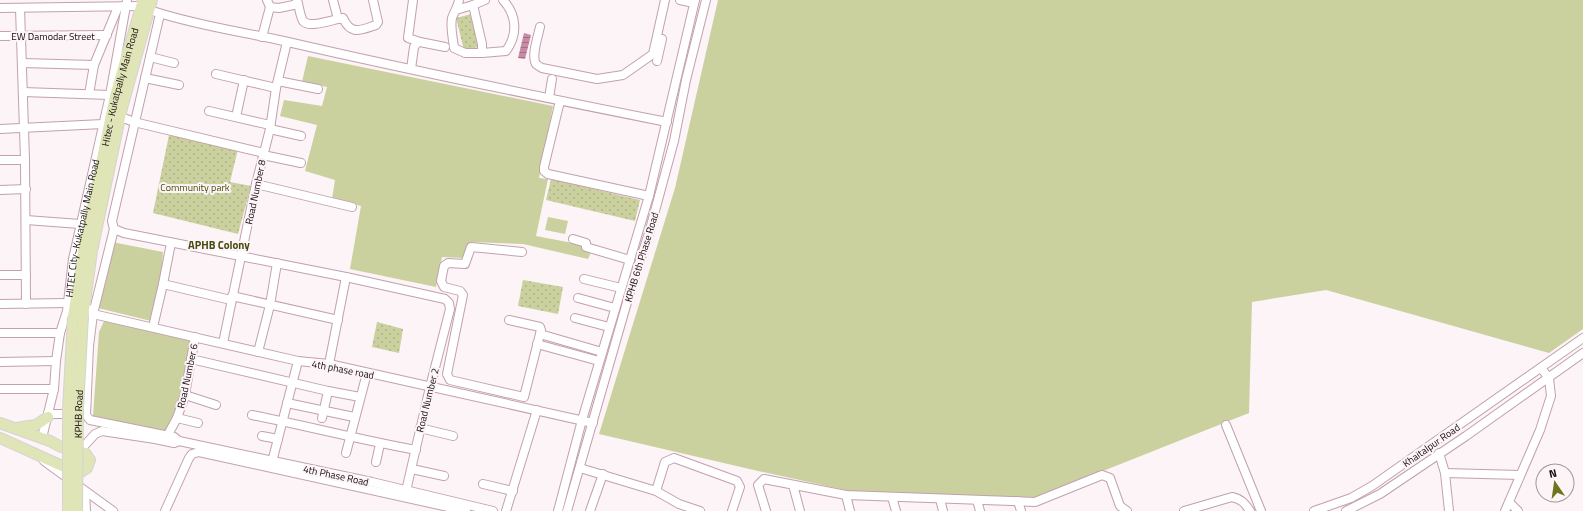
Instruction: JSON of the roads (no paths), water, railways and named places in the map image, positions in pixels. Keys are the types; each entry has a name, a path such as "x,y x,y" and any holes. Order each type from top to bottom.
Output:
{"main road":[{"name":"HITEC City–Kukatpally Main Road","path":"78,317 145,6 152,0"},
{"name":"Hitec - Kukatpally Main Road","path":"78,317 83,252 106,125 123,66 145,6"},
{"name":"KPHB Road","path":"68,511 68,409 78,317"},
{"name":"KPHB Road","path":"77,511 78,317"},
{"path":"12,428 24,428 36,425 48,415"},
{"path":"0,423 61,447 80,451 86,454 90,460 87,468 81,472 71,470 38,457 0,438"}],"street":[{"path":"332,0 338,19"},
{"path":"262,37 269,4 279,8 297,2 303,21 306,23 312,25 343,18 346,24 354,30 359,31 376,26 378,22 373,0"},
{"path":"414,0 408,38 418,43 445,47"},
{"path":"459,0 452,17 451,25 454,48 465,53 506,51 512,44 515,35 515,24 511,10 503,0"},
{"path":"456,10 485,0"},
{"path":"540,27 535,45 535,60 536,64 542,68 597,79 624,75 653,54 665,0"},
{"path":"680,0 695,2"},
{"name":"KPHB 6th Phase Road","path":"567,511 632,285 649,234 674,141 686,80 706,0"},
{"name":"KPHB 6th Phase Road","path":"558,511 599,361 649,196 695,2"},
{"path":"0,8 20,8 35,4 124,4 145,6 160,14 383,64 667,122"},
{"path":"89,94 94,65 107,35 124,4"},
{"name":"HITEC City–Kukatpally Main Road","path":"48,415 54,389 60,333 67,303 73,259 80,224 106,125 124,4"},
{"path":"473,5 482,44 482,53"},
{"path":"20,8 26,190 26,304"},
{"path":"93,314 114,229 112,221 160,14"},
{"path":"657,61 666,20 662,14"},
{"name":"EW Damodar Street","path":"0,36 107,35"},
{"name":"Road Number 8","path":"223,343 287,42"},
{"path":"411,69 414,46 418,43"},
{"path":"150,57 174,63"},
{"path":"22,63 94,65"},
{"path":"216,74 244,80 318,89"},
{"path":"145,78 179,84"},
{"path":"549,98 552,79"},
{"path":"236,117 244,80"},
{"path":"23,92 110,95"},
{"path":"560,101 544,171 548,174 649,196"},
{"path":"209,111 236,117 301,136"},
{"path":"121,117 134,122 301,163"},
{"path":"0,129 106,125"},
{"path":"0,160 25,160"},
{"path":"256,184 352,207"},
{"path":"0,190 26,190"},
{"path":"26,220 80,224"},
{"path":"114,229 124,233 171,243 346,277 329,364"},
{"path":"573,239 586,243 586,247 630,260"},
{"path":"153,327 171,243"},
{"path":"509,320 540,327 540,334 524,397 450,380 448,378 447,374 463,295 460,291 444,287 440,281 444,266 448,263 465,264 471,247 522,252"},
{"path":"258,352 270,305 277,263"},
{"path":"0,275 26,275"},
{"name":"Road Number 2","path":"346,277 445,299 449,303 450,309 406,491"},
{"name":"HITEC City–Kukatpally Main Road","path":"86,414 89,346 93,314 87,279"},
{"path":"584,279 621,288"},
{"path":"163,284 338,320"},
{"path":"578,298 615,308"},
{"path":"0,304 67,303"},
{"name":"4th phase road","path":"93,314 195,336 298,361 329,364 593,423"},
{"path":"575,318 609,327"},
{"path":"0,333 60,333"},
{"path":"540,334 602,352"},
{"name":"Road Number 6","path":"165,439 177,418 184,395 195,336"},
{"name":"Khaitalpur Road","path":"1314,511 1351,498 1372,486 1583,338"},
{"path":"537,344 599,361"},
{"name":"Khaitalpur Road","path":"1346,511 1380,494 1583,353"},
{"path":"191,359 292,383 360,397"},
{"path":"0,362 56,361"},
{"path":"272,462 298,361"},
{"path":"1506,511 1540,430 1551,396 1549,378 1541,368"},
{"path":"346,453 354,417 367,372"},
{"path":"0,389 54,389"},
{"path":"323,414 328,391"},
{"path":"184,395 216,405"},
{"path":"286,403 323,414 354,417"},
{"path":"506,511 537,410"},
{"path":"46,440 48,415 86,414"},
{"name":"4th Phase Road","path":"86,414 90,420 165,439"},
{"path":"252,416 282,421 350,438 416,450"},
{"path":"177,418 198,423"},
{"path":"1226,425 1260,511"},
{"path":"420,428 453,436"},
{"name":"4th Phase Road","path":"46,440 85,445 95,434 102,431 165,439 174,437 179,441 493,511"},
{"path":"262,436 278,439"},
{"path":"376,462 380,444"},
{"name":"4th Phase Road","path":"165,511 188,458 192,454 199,452 466,511"},
{"path":"1439,454 1445,473 1449,511"},
{"path":"38,457 113,511"},
{"path":"656,491 665,462 674,458 737,482 740,487 732,511"},
{"path":"580,468 656,491 678,508 700,511"},
{"path":"412,469 444,476"},
{"path":"1445,473 1520,475"},
{"path":"590,511 603,474"},
{"path":"766,511 758,485 764,479 846,495 1035,502 1102,475 1110,478 1120,506 1127,511"},
{"path":"483,484 513,491"},
{"path":"793,485 800,511"},
{"path":"85,492 86,511"},
{"path":"846,495 850,511"},
{"path":"892,497 896,511"},
{"path":"1184,511 1232,497 1239,498 1246,504 1250,511"},
{"path":"940,499 943,511"},
{"path":"977,500 980,511"},
{"path":"1018,501 1021,511"},
{"path":"1509,502 1518,511"}],"district":[{"name":"APHB Colony","path":"219,245"}],"park label":[{"name":"Community park","path":"195,187"}]}
